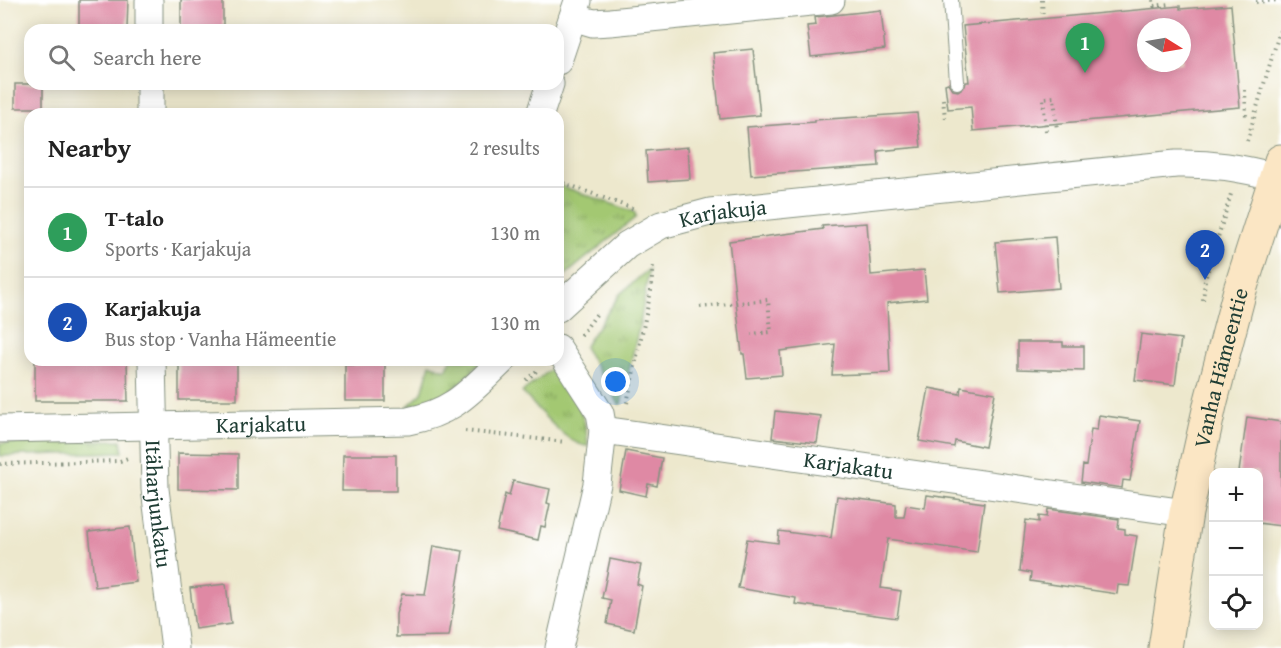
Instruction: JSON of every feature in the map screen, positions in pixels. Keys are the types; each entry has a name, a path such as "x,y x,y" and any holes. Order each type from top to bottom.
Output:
{"street":[{"path":"149,0 149,24"},
{"path":"564,44 576,9 593,22 610,22 831,0"},
{"path":"150,90 150,108"},
{"path":"542,108 548,90"},
{"name":"Karjakuja","path":"564,303 627,245 657,227 682,218 710,212 1176,164 1279,169"},
{"name":"Vanha Hämeentie","path":"1165,648 1186,513 1211,401 1240,290 1279,169"},
{"path":"559,648 597,484 603,430 600,413 564,357"},
{"name":"Itäharjunkatu","path":"152,366 155,489 175,648"},
{"name":"Karjakatu","path":"0,429 408,421 451,407 496,366"},
{"name":"Karjakatu","path":"603,430 1186,513"}],"lane":[{"path":"951,0 957,82"}],"path":[{"path":"1042,0 1043,19"},
{"path":"1154,0 1154,6 1169,4"},
{"path":"1256,2 1280,0"},
{"path":"1245,90 1246,118"},
{"path":"1046,131 1043,98 1050,96 1054,97 1057,130"},
{"path":"564,183 645,213 657,227"},
{"path":"625,411 651,291 653,257"},
{"path":"700,307 768,300 771,332 751,334"},
{"path":"455,430 566,442"}],"green space":[{"path":"564,187 632,211 636,217 564,276"},
{"path":"649,269 641,319 621,404 619,404 584,347 620,294"},
{"path":"429,366 446,370 448,366 477,366 458,385 441,397 408,406 422,393"},
{"path":"554,367 581,412 588,446 562,433 522,392"},
{"path":"121,440 123,452 0,456 0,443"}],"building":[{"path":"79,0 128,0 127,24 79,24"},
{"path":"181,0 223,0 223,24 181,24"},
{"path":"1231,5 1240,107 973,131 971,107 948,109 945,84 948,83 953,90 958,91 965,86 966,82 969,82 963,26 1180,6 1180,9"},
{"path":"881,10 885,49 811,57 807,26 816,25 815,17"},
{"path":"753,49 760,115 720,119 713,53"},
{"path":"15,84 24,84 24,90 43,90 43,108 15,108"},
{"path":"917,113 921,147 878,151 879,166 751,175 747,127"},
{"path":"688,147 690,179 648,182 646,151"},
{"path":"867,223 871,275 924,270 927,299 887,303 890,373 832,375 835,344 780,351 782,375 747,378 744,354 742,354 729,241 823,229 822,226"},
{"path":"1055,237 1059,288 1000,293 995,242"},
{"path":"1141,334 1181,339 1175,385 1135,380"},
{"path":"1018,342 1063,342 1063,346 1084,346 1084,371 1018,369"},
{"path":"35,366 127,366 128,401 35,401"},
{"path":"179,366 237,366 237,400 179,400"},
{"path":"345,366 385,366 385,401 345,401"},
{"path":"961,387 995,393 985,447 955,441 954,447 919,441 929,388 960,394"},
{"path":"775,411 821,416 817,443 772,438"},
{"path":"1099,415 1140,421 1130,481 1123,480 1122,488 1081,482 1083,465 1086,466 1091,429 1097,430"},
{"path":"1247,417 1281,422 1281,526 1263,524 1263,468 1240,468"},
{"path":"626,451 662,458 657,486 648,484 646,496 619,490"},
{"path":"178,453 238,454 238,490 178,489"},
{"path":"343,455 396,455 396,491 342,491"},
{"path":"513,481 550,489 547,503 550,504 545,527 541,526 538,540 497,531 505,494 509,496"},
{"path":"927,495 984,503 977,552 888,539 881,588 901,591 897,618 795,604 796,598 738,588 747,539 778,543 779,531 831,538 837,496 896,504 896,517 904,517 906,505 925,508"},
{"path":"1048,509 1119,519 1118,528 1125,529 1125,534 1137,536 1129,586 1118,585 1117,594 1030,581 1031,573 1020,571 1026,520 1039,522 1039,516 1047,517"},
{"path":"130,527 136,582 95,587 89,532"},
{"path":"433,546 463,551 449,636 396,637 396,614 402,594 425,595"},
{"path":"610,559 641,565 637,584 642,586 634,630 607,624 611,600 602,598"},
{"path":"226,584 231,624 195,629 190,588"}],"place":[{"name":"T-talo","path":"1085,73"},
{"name":"Karjakuja","path":"1205,280"}]}
